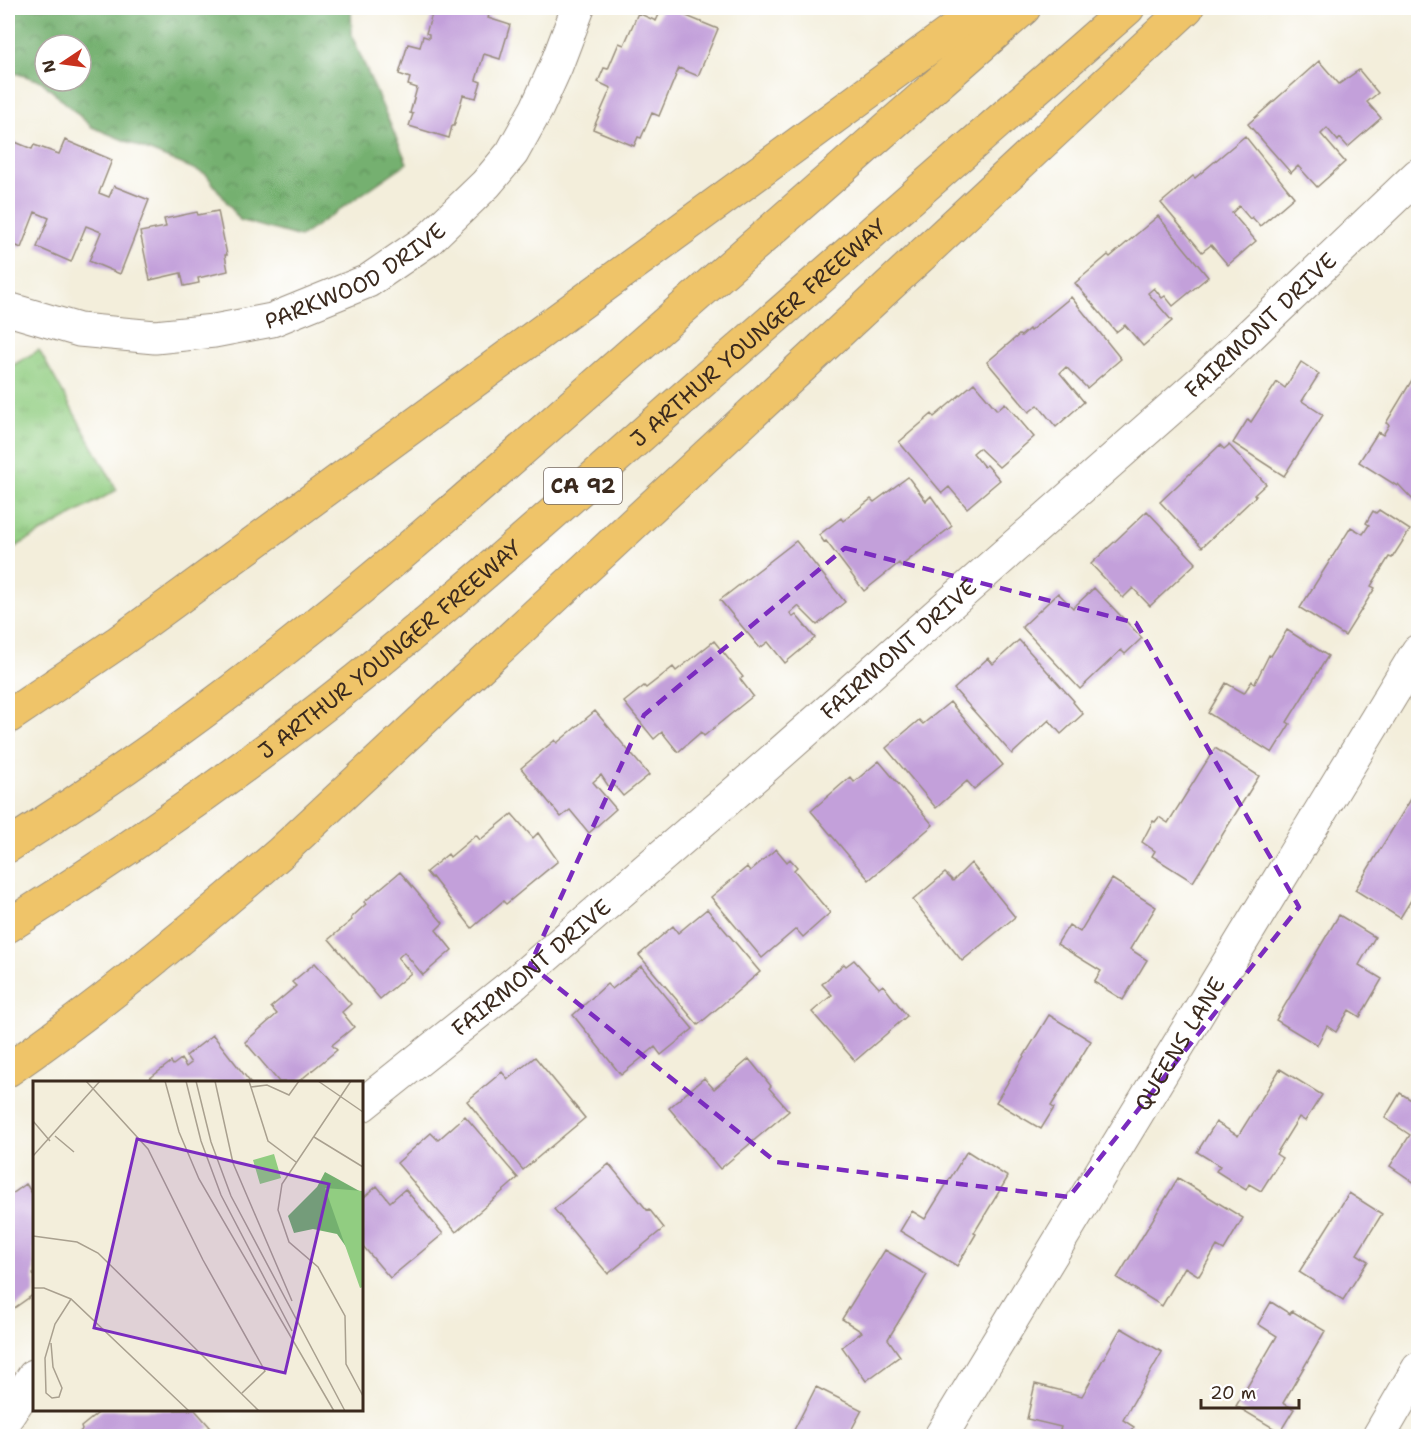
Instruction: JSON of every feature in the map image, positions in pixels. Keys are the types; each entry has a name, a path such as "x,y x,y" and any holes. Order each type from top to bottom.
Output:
{"highway":[{"path":"8,717 117,643 983,8"},
{"name":"CA 92","path":"8,846 190,720 303,636 482,484 1024,8"},
{"name":"J ARTHUR YOUNGER FREEWAY","path":"8,926 205,794 384,657 590,480 1128,8"},
{"path":"8,1070 140,972 288,846 1186,8"}],"street":[{"name":"PARKWOOD DRIVE","path":"8,309 79,330 155,337 214,331 272,320 368,281 429,239 486,184 512,153 537,108 578,8"},
{"name":"FAIRMONT DRIVE","path":"363,1104 516,982 767,766 1204,379 1419,175"},
{"name":"QUEENS LANE","path":"941,1437 1419,651"},
{"path":"1379,1437 1419,1369"},
{"path":"8,1415 33,1378"}],"highlighted area":[{"path":"845,548 1136,623 1299,907 1069,1197 776,1162 530,965 644,715"}],"green space":[{"path":"8,8 351,8 352,36 407,163 300,237 240,220 206,174 92,127 54,93 93,93 93,33 33,33 33,79 8,71"},
{"path":"39,350 117,490 8,551 8,368"}],"building":[{"path":"434,8 491,8 488,18 510,25 500,59 484,54 476,80 481,82 476,98 463,95 449,138 409,126 417,88 408,85 410,78 399,74 408,44 420,47 423,36 429,38 429,34 426,33"},
{"path":"662,8 718,29 698,76 679,68 659,116 652,113 641,138 638,137 634,146 593,129 611,88 598,82 604,68 608,69 619,43 624,45 638,13 656,21"},
{"path":"1319,61 1339,84 1359,70 1378,93 1367,102 1381,118 1348,147 1340,138 1338,141 1327,128 1321,134 1345,162 1317,187 1298,166 1291,173 1248,124"},
{"path":"1245,136 1294,197 1260,226 1252,217 1250,219 1239,206 1232,213 1256,241 1228,265 1211,245 1202,252 1161,203"},
{"path":"8,139 32,149 34,145 59,154 65,140 112,160 99,193 109,197 114,186 149,200 120,274 89,261 101,232 86,226 71,262 37,247 49,218 35,212 21,248 8,242"},
{"path":"218,211 228,271 198,278 199,283 184,286 181,273 150,280 140,232 166,227 164,219 197,212 198,215"},
{"path":"1158,216 1208,277 1173,306 1154,288 1148,293 1172,321 1143,346 1125,325 1116,332 1075,283"},
{"path":"1071,297 1121,359 1087,388 1066,367 1060,373 1084,402 1056,427 1038,405 1029,412 987,362"},
{"path":"1301,362 1319,374 1302,401 1323,415 1284,476 1233,443 1248,419 1251,422 1277,382 1285,388"},
{"path":"1418,370 1418,497 1414,501 1398,484 1397,486 1359,462 1378,432 1383,435 1389,425 1386,423"},
{"path":"974,383 997,410 1005,403 1034,437 999,467 979,448 973,453 984,467 987,465 1000,480 967,508 949,487 942,493 899,442 932,414 934,417"},
{"path":"1220,445 1224,449 1229,445 1266,484 1202,547 1160,502"},
{"path":"908,477 926,501 931,496 952,526 901,566 899,563 864,591 819,535 841,518 843,521 871,499 874,502"},
{"path":"1379,510 1410,530 1392,558 1389,557 1371,586 1375,588 1345,636 1300,608 1351,527 1363,534 1369,525 1366,523 1373,511 1376,513"},
{"path":"1147,511 1196,563 1150,606 1133,588 1123,598 1091,564"},
{"path":"796,541 845,602 817,625 798,606 790,613 793,617 796,615 815,638 785,663 768,642 760,648 720,600"},
{"path":"1094,588 1142,638 1125,654 1121,650 1080,689 1022,627 1058,593 1073,608"},
{"path":"1287,630 1328,656 1287,722 1290,724 1272,753 1208,713 1226,683 1244,693 1252,681 1255,683 1269,655 1271,656"},
{"path":"1019,640 1083,714 1061,734 1049,720 1012,754 954,689 988,658 993,664"},
{"path":"714,641 743,677 740,679 753,696 704,736 701,732 678,752 662,732 654,739 624,702 673,667 676,671"},
{"path":"950,702 1003,765 974,789 967,781 936,808 886,748 919,720 923,724"},
{"path":"595,711 649,775 623,796 613,784 609,787 601,775 593,782 616,809 589,833 570,810 561,817 521,768 555,740 557,743"},
{"path":"1215,748 1259,776 1193,882 1152,856 1155,851 1142,842 1153,821 1155,822 1159,817 1168,823"},
{"path":"879,761 933,825 869,880 811,811 850,777 854,782"},
{"path":"1416,791 1418,792 1418,889 1400,918 1355,890"},
{"path":"512,814 533,838 538,833 558,861 506,904 503,901 472,928 426,872 448,854 450,857 476,835 480,840"},
{"path":"776,849 787,862 790,859 797,867 794,870 830,913 803,937 796,929 762,958 711,897 747,867 750,871"},
{"path":"971,863 1015,917 962,961 913,900 945,873 953,881"},
{"path":"400,872 443,923 436,930 452,950 423,975 404,952 398,958 411,973 380,999 329,939 352,920 351,918 366,904 364,902"},
{"path":"1112,879 1156,907 1130,949 1147,960 1123,1000 1094,982 1101,971 1057,944 1069,925 1080,932"},
{"path":"707,909 760,972 698,1025 639,955 673,926 678,933"},
{"path":"1339,915 1375,937 1359,965 1382,979 1360,1017 1349,1010 1336,1032 1327,1026 1317,1045 1276,1020"},
{"path":"854,960 879,988 883,985 907,1016 855,1061 812,1012 832,995 822,984 844,964 846,966"},
{"path":"315,963 351,1004 342,1012 354,1027 332,1045 337,1050 299,1081 278,1081 245,1042 277,1014 271,1007 296,986 292,982"},
{"path":"641,966 693,1029 661,1055 655,1047 621,1075 573,1015 607,984 612,989"},
{"path":"1049,1015 1091,1041 1051,1106 1054,1108 1041,1129 996,1102"},
{"path":"213,1035 249,1081 146,1081 171,1062 173,1065 181,1059 186,1067 191,1063 186,1056"},
{"path":"535,1057 585,1118 523,1170 467,1101 502,1072 508,1079"},
{"path":"749,1059 771,1086 769,1088 789,1111 720,1169 669,1108 704,1078 714,1089"},
{"path":"1280,1069 1322,1095 1305,1121 1299,1117 1276,1154 1282,1158 1261,1191 1249,1184 1246,1190 1216,1171 1220,1166 1197,1152 1216,1122 1238,1136"},
{"path":"1400,1093 1418,1104 1418,1185 1390,1166 1410,1135 1385,1118"},
{"path":"465,1116 518,1178 456,1232 397,1163 431,1133 438,1140"},
{"path":"967,1151 1008,1177 957,1266 900,1231 912,1211 925,1219"},
{"path":"609,1164 664,1228 608,1274 554,1209"},
{"path":"1178,1178 1243,1218 1224,1250 1217,1246 1199,1276 1185,1267 1162,1306 1117,1278"},
{"path":"26,1184 33,1194 33,1295 10,1311 8,1308 8,1197"},
{"path":"377,1186 390,1202 405,1189 443,1234 390,1278 363,1246 363,1198"},
{"path":"1349,1193 1382,1214 1357,1254 1368,1261 1343,1300 1299,1272"},
{"path":"885,1250 927,1275 888,1339 900,1356 866,1381 842,1347 862,1332 842,1319"},
{"path":"1271,1302 1290,1314 1292,1311 1325,1331 1283,1403 1294,1409 1280,1432 1236,1406 1277,1336 1258,1324"},
{"path":"1121,1328 1162,1352 1123,1420 1134,1427 1128,1436 1073,1436 1059,1433 1061,1427 1027,1419 1035,1384 1082,1396"},
{"path":"816,1387 862,1410 848,1436 791,1436"},
{"path":"101,1411 196,1411 210,1427 199,1436 79,1436 77,1434 82,1430 81,1427"}]}
